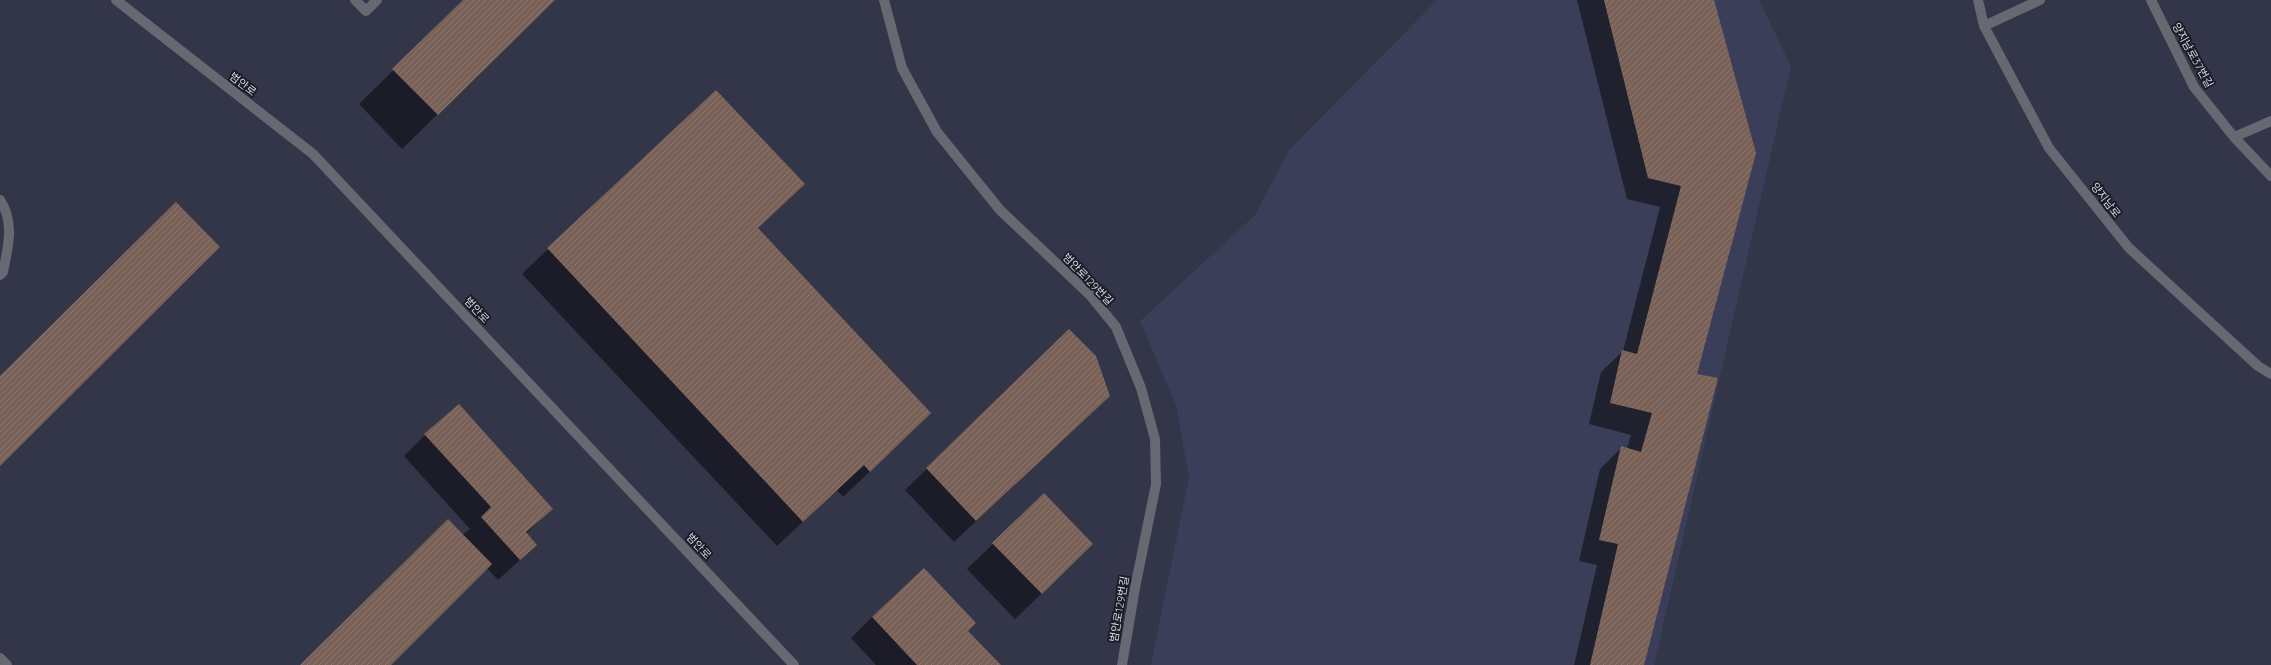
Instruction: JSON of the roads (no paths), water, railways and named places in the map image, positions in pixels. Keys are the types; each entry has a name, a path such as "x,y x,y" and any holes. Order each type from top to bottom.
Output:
{"street":[{"name":"범안로","path":"116,0 312,154 794,665"},
{"path":"355,0 366,11 377,0"},
{"name":"범안로129번길","path":"884,0 902,68 937,132 1000,210 1090,295 1116,327 1141,388 1155,439 1156,484 1135,588 1122,665"},
{"name":"양지남로","path":"1978,0 1984,26 2049,148 2129,248 2258,366 2271,374"},
{"path":"1984,26 2040,0"},
{"name":"양지남로37번길","path":"2151,0 2194,87 2234,137 2271,176"},
{"path":"2234,137 2271,121"},
{"path":"0,200 4,207 11,235 3,272 0,275"},
{"path":"0,658 7,665"}]}
